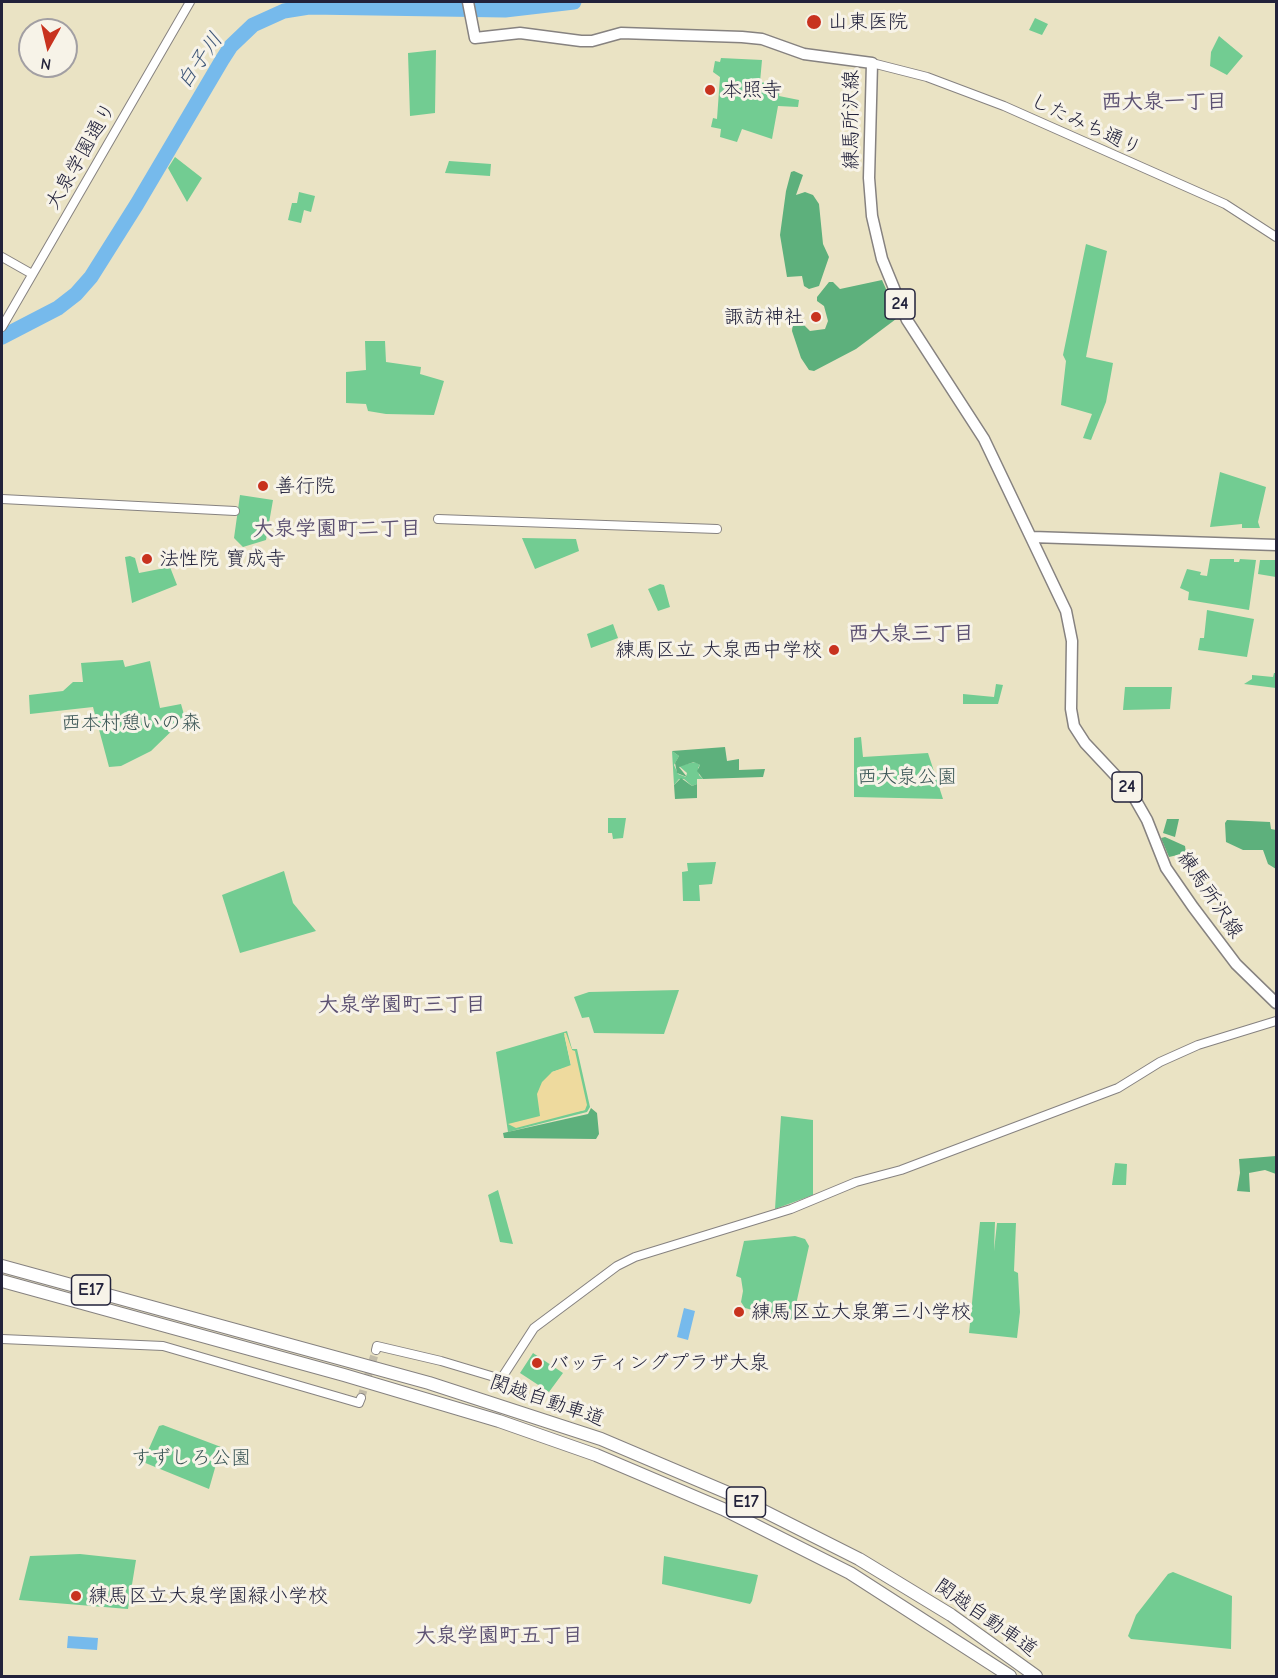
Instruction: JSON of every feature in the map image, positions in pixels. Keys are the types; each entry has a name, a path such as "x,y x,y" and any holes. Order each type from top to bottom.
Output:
{"highway":[{"name":"関越自動車道","path":"2,1266 347,1359 504,1406 558,1423 659,1463 726,1492 859,1559 951,1615 1036,1677"},
{"name":"関越自動車道","path":"2,1281 499,1421 587,1451 723,1509 850,1573 1010,1677"}],"main road":[{"name":"練馬所沢線","path":"469,7 475,38 539,33 573,40 592,41 632,33 755,38 804,54 872,63 869,184 882,259 907,320 980,432 1032,537 1069,620 1072,641 1071,710 1077,733 1131,792 1145,815 1166,868 1216,939 1236,964 1276,1004"},
{"path":"1032,537 1276,545"}],"street":[{"name":"大泉学園通り","path":"2,327 190,2"},
{"name":"したみち通り","path":"872,63 927,77 1004,106 1225,204 1276,237"},
{"path":"2,257 32,274"},
{"path":"2,499 235,512"},
{"path":"438,519 717,529"},
{"path":"376,1348 441,1361 501,1379 534,1328 616,1266 635,1257 791,1209 856,1182 901,1170 1118,1088 1160,1062 1198,1045 1276,1021"},
{"path":"2,1339 93,1342 172,1348 359,1403 361,1398"}],"green space":[{"path":"1035,18 1048,24 1042,35 1029,30"},
{"path":"1219,36 1243,56 1227,75 1210,66 1211,52"},
{"path":"436,50 435,113 410,116 408,53"},
{"path":"721,58 762,60 760,82 780,85 779,96 799,100 798,107 778,106 772,139 742,129 737,142 720,137 721,129 711,127 713,118 717,119 720,77 713,72 715,61 720,62"},
{"path":"175,157 202,178 187,202 168,168"},
{"path":"449,161 491,164 490,176 445,173"},
{"path":"791,172 803,175 796,195 805,192 813,195 819,204 823,244 829,257 819,286 809,289 804,286 802,276 787,277 780,235 786,191"},
{"path":"299,192 315,196 311,212 304,210 301,223 288,220 292,203 297,203"},
{"path":"1086,244 1107,251 1086,357 1113,363 1106,402 1091,440 1083,438 1092,414 1061,405 1066,361 1063,355"},
{"path":"882,280 897,314 896,319 856,349 814,371 809,370 801,358 792,331 793,321 801,322 810,331 825,329 828,321 824,306 817,301 817,297 829,282 833,282 840,289"},
{"path":"365,341 385,341 386,362 421,367 420,374 444,381 434,415 386,414 368,411 366,404 346,403 346,372 366,370"},
{"path":"1220,472 1266,487 1258,522 1260,528 1242,528 1242,524 1210,527"},
{"path":"240,495 273,500 266,540 243,547 234,538"},
{"path":"522,538 576,539 579,551 535,569"},
{"path":"125,557 135,558 139,573 170,567 177,585 132,603"},
{"path":"1210,559 1234,559 1234,562 1239,562 1240,559 1256,560 1249,610 1188,600 1189,592 1180,588 1187,569 1207,576"},
{"path":"1260,560 1276,560 1276,577 1258,574"},
{"path":"660,584 664,585 670,607 658,611 648,589"},
{"path":"1207,610 1254,619 1247,657 1198,650 1200,638 1204,638"},
{"path":"613,624 618,638 591,648 587,634"},
{"name":"西本村憩いの森","path":"123,660 125,667 150,661 160,708 181,704 185,718 151,751 121,766 109,767 93,707 30,714 29,695 63,691 73,682 83,682 81,663"},
{"path":"1276,673 1276,688 1244,684 1252,679 1252,675 1273,677"},
{"path":"996,684 1003,685 998,704 963,704 963,694 994,697"},
{"path":"1125,687 1172,687 1170,709 1123,710"},
{"name":"西大泉公園","path":"861,737 863,757 928,753 943,799 854,797 854,738"},
{"path":"725,747 727,761 739,759 739,770 765,769 763,777 703,779 697,771 700,765 694,762 679,767 687,777 677,773 675,763 679,756 672,751"},
{"path":"672,751 679,756 674,765 678,774 686,777 687,773 679,766 695,762 700,765 699,775 703,779 697,779 697,784 692,786 684,779 679,779 674,785"},
{"path":"681,778 692,786 697,784 697,798 675,799 674,785"},
{"path":"608,818 626,818 623,838 613,839 612,833 608,833"},
{"path":"1167,819 1179,819 1175,837 1163,833"},
{"path":"1227,820 1270,822 1271,829 1276,830 1276,869 1268,864 1263,850 1243,850 1226,842 1225,823"},
{"path":"1165,837 1185,846 1186,853 1169,857 1161,838"},
{"path":"716,862 712,884 699,885 700,901 683,901 682,872 688,871 687,863"},
{"path":"284,871 293,903 316,931 240,953 222,895"},
{"path":"679,990 664,1034 594,1033 589,1017 582,1018 574,997 589,992"},
{"path":"567,1031 572,1049 577,1049 590,1107 587,1112 508,1132 496,1052","holes":["564,1034 572,1050 585,1110 510,1124 540,1117 552,1072 571,1066"]},
{"path":"591,1108 597,1113 599,1134 596,1139 504,1138 503,1133 588,1114"},
{"path":"781,1116 813,1120 813,1195 775,1209"},
{"path":"1276,1156 1276,1174 1265,1170 1249,1173 1250,1192 1237,1191 1240,1173 1239,1159"},
{"path":"1115,1163 1127,1164 1126,1185 1112,1185"},
{"path":"498,1190 513,1244 500,1242 488,1195"},
{"path":"980,1222 995,1222 994,1251 997,1223 1016,1223 1014,1271 1018,1273 1020,1312 1017,1338 969,1333"},
{"path":"795,1236 805,1239 809,1246 793,1318 790,1320 745,1308 741,1302 743,1291 741,1278 736,1276 744,1241"},
{"name":"バッティングプラザ大泉","path":"533,1353 563,1373 549,1392 520,1373"},
{"name":"すずしろ公園","path":"163,1425 221,1447 209,1489 143,1462 159,1426"},
{"path":"80,1554 136,1560 128,1609 19,1600 30,1556"},
{"path":"664,1556 758,1575 752,1601 750,1604 662,1584"},
{"path":"1173,1572 1232,1596 1231,1649 1131,1639 1128,1636 1136,1615 1168,1574"}],"sand":[{"path":"564,1033 566,1033 572,1050 575,1051 587,1105 585,1110 516,1128 508,1124 540,1116 537,1094 542,1082 552,1072 571,1065"}],"water":[{"path":"684,1308 695,1311 688,1340 677,1337"},
{"path":"68,1636 98,1638 97,1650 67,1648"}],"waterway":[{"name":"白子川","path":"2,337 58,308 76,294 91,277 222,60 231,46 253,25 284,11 309,7 505,10 574,2"}],"tunnel":[{"path":"361,1398 376,1350"}],"place":[{"name":"山東医院","path":"814,22"},
{"name":"本照寺","path":"710,90"},
{"name":"諏訪神社","path":"816,317"},
{"name":"善行院","path":"263,486"},
{"name":"法性院 寶成寺","path":"147,559"},
{"name":"練馬区立 大泉西中学校","path":"834,650"},
{"name":"練馬区立大泉第三小学校","path":"739,1312"},
{"name":"バッティングプラザ大泉","path":"537,1363"},
{"name":"練馬区立大泉学園緑小学校","path":"76,1596"}],"district":[{"name":"西大泉一丁目","path":"1164,102"},
{"name":"大泉学園町二丁目","path":"337,529"},
{"name":"西大泉三丁目","path":"911,634"},
{"name":"大泉学園町三丁目","path":"402,1005"},
{"name":"大泉学園町五丁目","path":"499,1636"}]}
